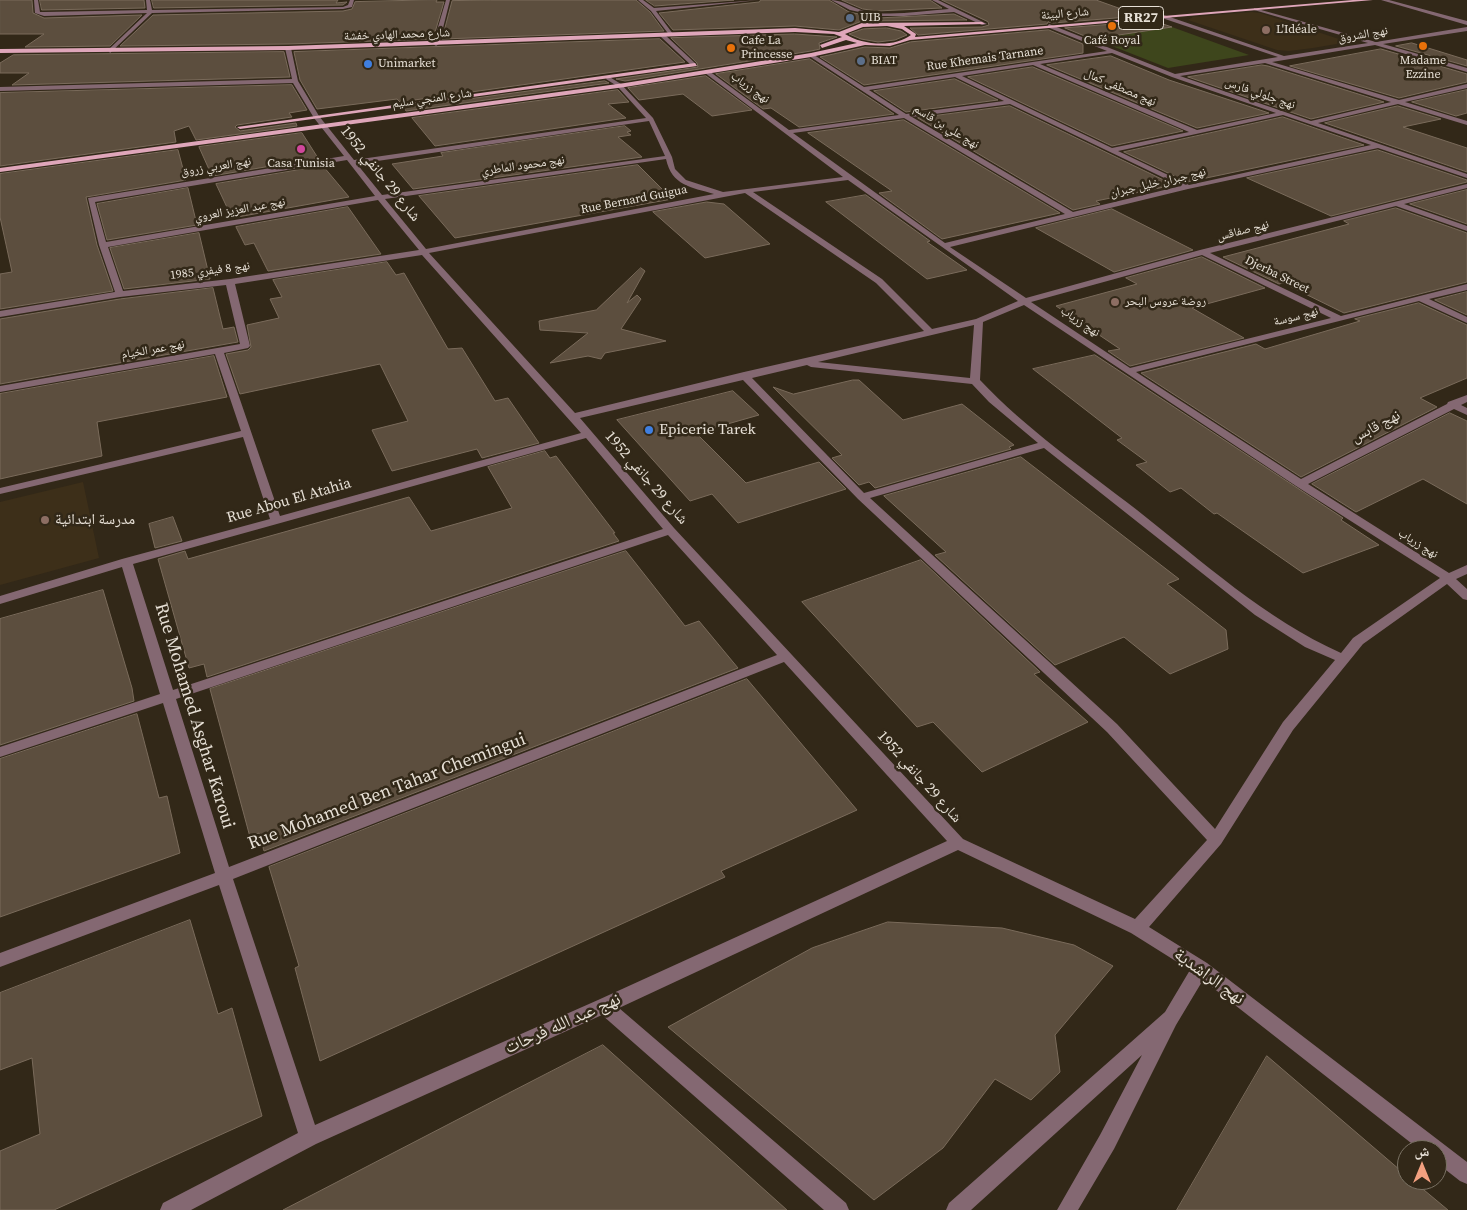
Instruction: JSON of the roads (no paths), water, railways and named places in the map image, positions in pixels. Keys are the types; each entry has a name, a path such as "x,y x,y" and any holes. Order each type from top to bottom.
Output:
{"main road":[{"name":"شارع البيئة","path":"1010,23 1306,0"},
{"name":"شارع البيئة","path":"911,39 1161,16 1372,0"},
{"path":"795,30 862,25 993,24"},
{"path":"843,36 842,32 846,29 862,25"},
{"path":"880,25 893,26 911,32 914,36 911,39"},
{"name":"شارع محمد الهادي خفشة","path":"0,51 288,48 795,30"},
{"path":"795,30 835,32 843,36"},
{"path":"742,58 828,45 843,36"},
{"name":"RR27","path":"843,36 866,43 892,44 911,39"},
{"name":"شارع المنجي سليم","path":"228,129 319,121 619,85 705,68 811,55 866,43"},
{"name":"شارع المنجي سليم","path":"0,170 694,65 705,68"}],"street":[{"path":"36,0 38,13 44,14 343,8 350,6 352,0"},
{"path":"148,0 150,12"},
{"path":"436,44 448,0"},
{"path":"640,0 653,10 670,34"},
{"path":"653,10 757,0"},
{"path":"833,0 856,11 867,13 894,15 954,10"},
{"path":"934,0 984,24"},
{"path":"1383,0 1467,23"},
{"path":"1256,9 1371,44 1467,70"},
{"path":"110,51 150,12"},
{"path":"1161,16 1283,58"},
{"name":"نهج جلولي فارس","path":"1048,26 1174,76 1467,176"},
{"name":"نهج الشروق","path":"1174,76 1467,29"},
{"path":"662,35 694,65"},
{"name":"شارع 29 جانفي 1952","path":"288,48 295,81 319,121 424,252 588,434 670,530 958,843"},
{"name":"Rue Khemais Tarnane","path":"863,89 1111,52"},
{"name":"نهج علي بن قاسم","path":"811,55 905,116 1072,215"},
{"path":"1265,61 1467,123"},
{"name":"نهج مصطفى كمال","path":"1032,63 1198,133"},
{"name":"نهج زرياب","path":"705,68 788,132 944,246 1300,484 1448,578 1467,596"},
{"path":"955,75 1188,188"},
{"path":"608,78 619,85 652,119 669,157 672,170 683,182 723,194"},
{"path":"0,89 295,81"},
{"path":"1309,123 1467,86"},
{"path":"788,132 1010,102"},
{"path":"1113,150 1283,114"},
{"name":"نهج العربي زروق","path":"103,245 90,201 93,199 349,160 652,119"},
{"name":"نهج جبران خليل جبران","path":"944,246 1188,188 1378,146"},
{"name":"نهج محمود الماطري","path":"380,197 669,157"},
{"name":"Rue Bernard Guigua","path":"424,252 723,194 850,178"},
{"name":"نهج صفاقس","path":"572,417 980,321 1025,301 1203,252 1467,186"},
{"path":"746,191 879,281 931,333"},
{"name":"نهج عبد العزيز العروي","path":"103,245 380,197"},
{"path":"1397,204 1467,229"},
{"path":"103,245 120,294"},
{"name":"نهج 8 فيفري 1985","path":"0,314 120,294 230,282 424,252"},
{"name":"Djerba Street","path":"1203,252 1340,319"},
{"name":"نهج عمر الخيام","path":"0,389 245,346 230,282"},
{"name":"نهج سوسة","path":"1130,371 1467,286"},
{"path":"1421,299 1467,320"},
{"path":"975,381 980,321"},
{"path":"219,352 276,520"},
{"path":"801,363 975,381 993,400 1046,444 1259,612 1310,644 1342,658"},
{"path":"744,376 862,497 1112,728 1216,840"},
{"name":"نهج قابس","path":"1300,484 1452,404 1467,398"},
{"path":"1452,404 1467,412"},
{"path":"0,491 246,433"},
{"name":"Rue Abou El Atahia","path":"0,600 126,562 588,434"},
{"path":"862,497 1046,444"},
{"path":"0,752 670,530"},
{"name":"Rue Mohamed Asghar Karoui","path":"126,562 167,698 309,1138"},
{"path":"1138,928 1216,840 1288,726 1342,658 1358,641 1448,578 1467,570"},
{"name":"Rue Mohamed Ben Tahar Chemingui","path":"0,960 224,876 787,656"},
{"name":"نهج الراشدية","path":"958,843 1138,928 1201,968 1424,1140"},
{"name":"نهج عبد الله فرحات","path":"170,1210 309,1138 604,1006 958,843"},
{"path":"1067,1210 1107,1142 1171,1018 1201,968"},
{"path":"604,1006 839,1210"},
{"path":"956,1210 1171,1018"},
{"name":"نهج الراشدية","path":"1447,1158 1467,1174"}],"place":[{"name":"UIB","path":"850,18"},
{"name":"Café Royal","path":"1112,26"},
{"name":"L'Idéale","path":"1266,30"},
{"name":"Madame Ezzine","path":"1423,46"},
{"name":"Cafe La Princesse","path":"731,48"},
{"name":"BIAT","path":"861,61"},
{"name":"Unimarket","path":"368,64"},
{"name":"Casa Tunisia","path":"301,149"},
{"name":"روضة عروس البحر","path":"1115,302"},
{"name":"Epicerie Tarek","path":"649,430"},
{"name":"مدرسة ابتدائية","path":"45,520"}]}
